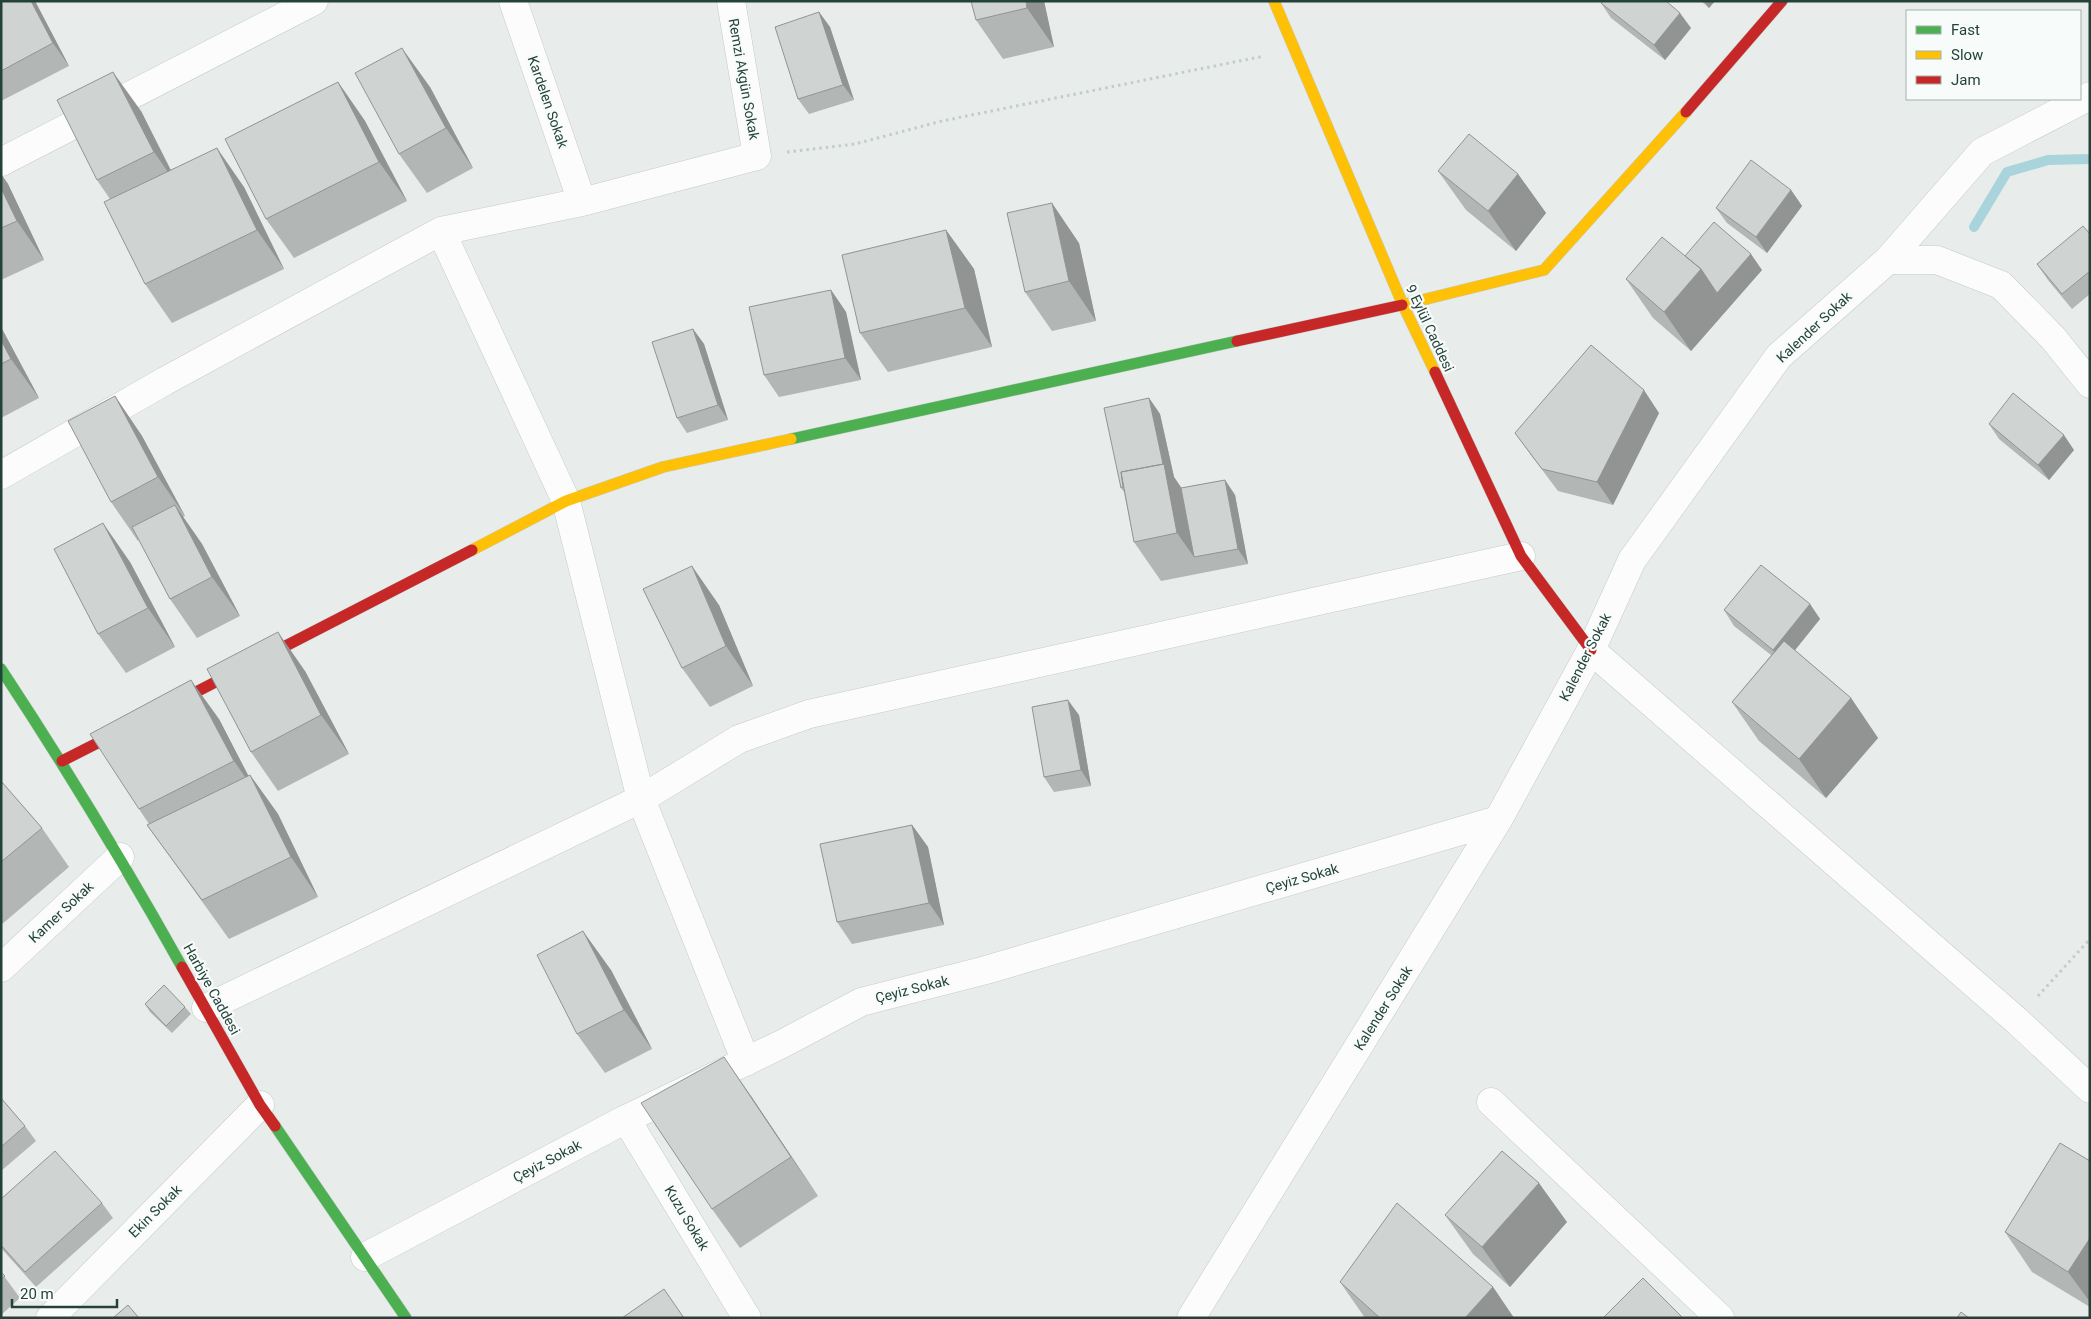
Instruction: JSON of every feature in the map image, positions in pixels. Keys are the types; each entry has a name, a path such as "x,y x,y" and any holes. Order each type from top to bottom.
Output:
{"street":[{"path":"1,162 314,1"},
{"name":"Kardelen Sokak","path":"513,1 582,202"},
{"name":"Remzi Akgün Sokak","path":"730,1 757,156"},
{"name":"9 Eylül Caddesi","path":"1274,1 1403,306 1520,556 1591,650"},
{"path":"62,761 566,501 663,467 830,429 1403,306 1544,270 1634,172 1782,1"},
{"name":"Kalender Sokak","path":"1191,1318 1498,820 1591,650 1632,560 1779,356 1888,260 1982,152 2090,96"},
{"path":"1,475 164,381 441,231 582,202 757,156"},
{"path":"441,231 566,501 641,799 746,1062"},
{"path":"1888,260 1936,260 2001,284 2054,338 2090,384"},
{"path":"206,1008 641,799 739,739 809,714 1520,556"},
{"path":"1591,650 2016,1020 2090,1089"},
{"name":"Harbiye Caddesi","path":"1,669 62,761 120,856 260,1105 406,1318"},
{"name":"Çeyiz Sokak","path":"366,1257 626,1119 746,1062 861,1002 986,970 1498,820"},
{"name":"Kamer Sokak","path":"1,968 120,856"},
{"path":"1491,1102 1720,1318"},
{"name":"Ekin Sokak","path":"50,1318 260,1105"},
{"name":"Kuzu Sokak","path":"626,1119 747,1318"}],"path":[{"path":"757,156 855,144 942,121 1294,49"},
{"path":"2016,1020 2090,939"}],"building":[{"path":"1,1 31,1 53,43 1,71"},
{"path":"971,1 1026,1 1027,8 976,20"},
{"path":"1602,1 1666,1 1680,13 1654,45 1601,3"},
{"path":"819,12 843,85 798,99 775,27"},
{"path":"402,48 446,128 399,154 355,73"},
{"path":"113,72 154,152 97,180 57,100"},
{"path":"338,82 379,162 266,219 225,139"},
{"path":"1469,134 1518,174 1488,211 1438,171"},
{"path":"217,148 257,230 145,284 104,202"},
{"path":"1751,160 1791,190 1756,237 1716,208"},
{"path":"1,188 17,221 1,228"},
{"path":"1052,203 1069,281 1025,292 1007,213"},
{"path":"1714,222 1751,254 1717,293 1701,269 1685,256"},
{"path":"2083,226 2090,234 2090,271 2062,294 2037,264"},
{"path":"946,230 965,308 860,333 842,255"},
{"path":"1662,237 1701,269 1664,312 1626,279"},
{"path":"831,290 845,358 764,375 749,307"},
{"path":"693,329 718,405 677,418 652,342"},
{"path":"1,340 11,359 1,364"},
{"path":"1591,345 1644,390 1597,482 1542,469 1515,433"},
{"path":"2013,393 2064,435 2038,465 1989,424"},
{"path":"115,396 158,477 111,502 68,421"},
{"path":"1149,398 1163,464 1121,472 1123,487 1121,488 1104,408"},
{"path":"1164,464 1177,533 1134,542 1121,472"},
{"path":"1225,480 1238,549 1194,557 1181,488"},
{"path":"175,505 212,577 170,599 132,527"},
{"path":"103,523 148,608 98,634 54,549"},
{"path":"1761,565 1810,604 1773,650 1724,610"},
{"path":"692,566 726,646 682,668 643,589"},
{"path":"278,632 321,715 251,752 207,669"},
{"path":"1784,641 1851,698 1799,759 1732,702"},
{"path":"191,680 234,761 139,809 90,734"},
{"path":"1068,700 1081,770 1044,777 1032,707"},
{"path":"250,775 291,857 202,900 147,825"},
{"path":"1,781 42,828 1,862"},
{"path":"912,825 929,903 837,922 820,844"},
{"path":"583,931 624,1010 577,1034 537,955"},
{"path":"164,985 185,1007 166,1026 145,1004"},
{"path":"724,1057 791,1157 712,1209 641,1103"},
{"path":"1,1098 25,1126 1,1147"},
{"path":"2060,1143 2090,1161 2090,1238 2068,1272 2005,1232"},
{"path":"55,1151 102,1203 25,1272 1,1245 1,1199"},
{"path":"1502,1151 1539,1183 1482,1247 1445,1215"},
{"path":"1397,1203 1493,1287 1465,1318 1380,1318 1340,1282"},
{"path":"1643,1278 1683,1318 1603,1318"},
{"path":"664,1289 684,1318 622,1318"},
{"path":"128,1305 139,1318 113,1318"},
{"path":"1961,1312 1969,1318 1957,1318"}],"waterway":[{"path":"1974,227 2007,172 2048,160 2090,159"}],"traffic: fast":[{"path":"791,439 1237,341"},
{"path":"1,669 94,816 182,967"},
{"path":"275,1126 406,1318"}],"traffic: slow":[{"path":"1274,1 1403,305 1435,372"},
{"path":"1402,305 1544,270 1686,112"},
{"path":"472,550 566,501 663,467 791,439"}],"traffic: jam":[{"path":"1686,112 1782,1"},
{"path":"1237,341 1402,305"},
{"path":"1435,372 1521,556 1591,650"},
{"path":"165,708 472,550"},
{"path":"62,761 129,727"},
{"path":"182,967 260,1105 275,1126"}]}
